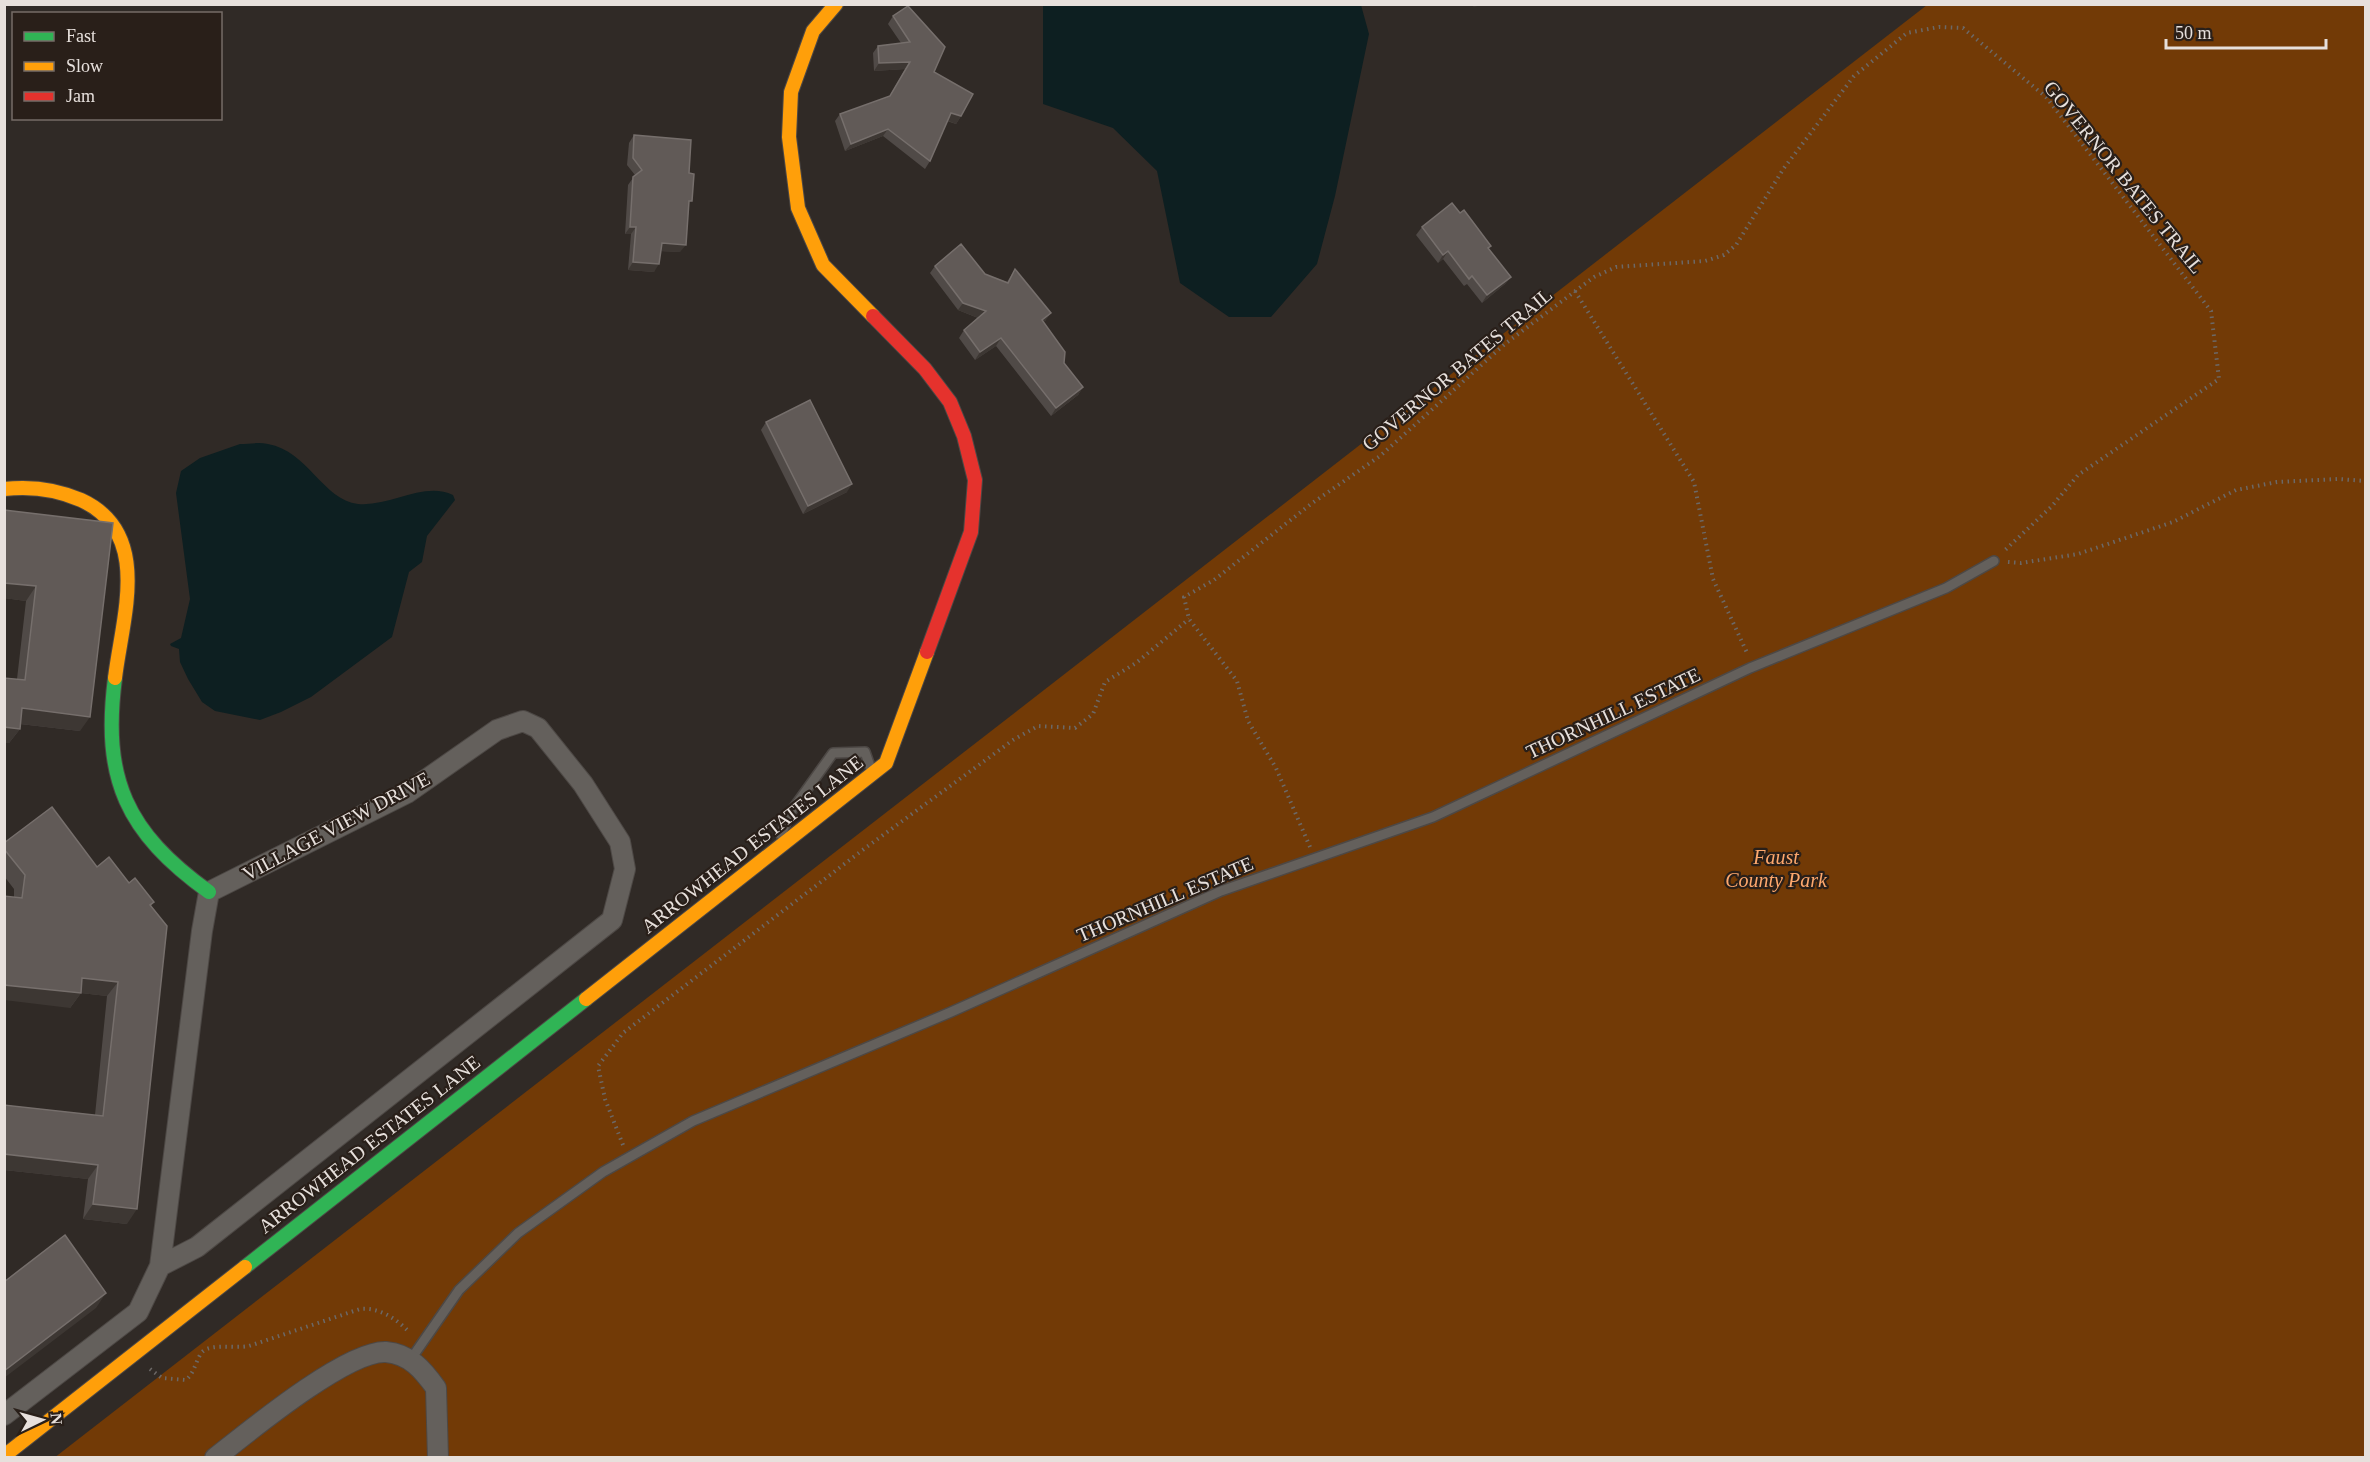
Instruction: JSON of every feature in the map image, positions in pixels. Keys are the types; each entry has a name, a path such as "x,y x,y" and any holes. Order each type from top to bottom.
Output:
{"street":[{"name":"ARROWHEAD ESTATES LANE","path":"4,1456 146,1325 775,851 886,763 971,532 975,480 964,436 950,402 916,360 823,265 798,208 789,137 791,92 813,31 836,4"},
{"path":"4,489 25,486 51,489 89,503 115,526 126,552 128,582 111,719 114,772 132,816 189,879 209,892 201,931 160,1266 146,1325 4,1415"},
{"name":"VILLAGE VIEW DRIVE","path":"160,1266 197,1247 612,920 625,869 620,842 583,784 538,728 522,721 510,723 496,730 407,793 209,892"},
{"path":"215,1458 343,1365 385,1352 411,1359 425,1371 436,1388 438,1458"}],"lane":[{"name":"THORNHILL ESTATE","path":"411,1359 459,1290 518,1233 603,1172 693,1121 951,1012 1221,891 1433,817 1754,667 1946,588 1994,561"},
{"path":"775,851 790,813 833,753 865,752 871,763 871,774"}],"path":[{"name":"GOVERNOR BATES TRAIL","path":"1189,619 1184,597 1214,580 1311,504 1380,456 1505,344 1594,277 1616,267 1705,261 1724,255 1736,245 1784,168 1854,76 1907,33 1939,27 1963,28 2046,97 2211,311 2219,379 2078,475 2052,506 1994,561"},
{"path":"1575,291 1694,482 1713,579 1754,667"},
{"path":"1994,561 2020,563 2078,554 2173,522 2236,489 2277,482 2338,479 2366,481"},
{"path":"628,1158 605,1099 598,1066 623,1033 864,849 1013,740 1038,726 1075,728 1093,714 1105,682 1136,663 1189,619 1237,681 1248,722 1276,768 1315,858"},
{"path":"146,1364 151,1371 162,1378 186,1380 191,1375 203,1350 210,1347 235,1349 249,1346 360,1309 370,1308 393,1318 409,1332"}],"green space":[{"name":"Faust County Park","path":"1927,5 2365,5 2365,1457 54,1458"}],"shaded area":[{"path":"1043,5 1361,5 1369,34 1335,196 1317,264 1271,317 1229,317 1180,283 1157,171 1113,128 1043,104"},
{"path":"265,443 282,448 346,501 370,504 430,491 442,491 453,495 455,500 427,536 422,562 409,572 392,637 311,697 260,720 215,711 202,702 180,662 179,649 170,644 181,638 190,599 176,493 181,471 200,458 240,444"}],"building":[{"path":"908,6 945,47 934,72 973,94 961,116 951,113 930,161 888,129 851,144 840,114 890,96 910,62 879,63 878,46 910,42 893,16"},
{"path":"634,135 691,140 689,173 694,174 692,201 689,201 686,245 662,243 659,264 633,262 636,227 630,227 633,177 642,170 633,158"},
{"path":"1452,203 1460,213 1464,210 1491,246 1488,248 1511,277 1487,295 1472,276 1469,279 1448,251 1443,255 1422,227"},
{"path":"961,244 985,274 1008,283 1015,269 1051,313 1042,320 1065,352 1064,363 1083,387 1056,408 1001,338 980,352 964,330 986,311 963,303 935,266"},
{"path":"810,400 852,484 808,506 766,422"},
{"path":"4,510 113,523 90,717 22,708 20,729 4,727 4,678 25,680 36,586 4,583"},
{"path":"52,807 97,867 109,857 129,883 135,878 154,902 150,905 167,926 137,1209 93,1204 98,1165 4,1154 4,1105 103,1116 118,982 82,978 81,993 4,985 4,896 22,898 25,875 4,849 4,843"},
{"path":"65,1235 106,1293 4,1371 4,1282"}],"traffic: fast":[{"path":"115,678 112,714 113,746 117,774 126,800 139,825 157,847 209,892"},
{"path":"245,1267 586,999"}],"traffic: slow":[{"path":"836,4 813,31 791,92 789,137 798,208 823,265 873,316"},
{"path":"4,489 43,489 72,496 103,515 118,533 125,555 128,579 115,678"},
{"path":"586,999 886,763 927,652"},
{"path":"4,1456 245,1267"}],"traffic: jam":[{"path":"873,316 925,369 950,402 964,436 975,480 971,532 927,652"}]}
